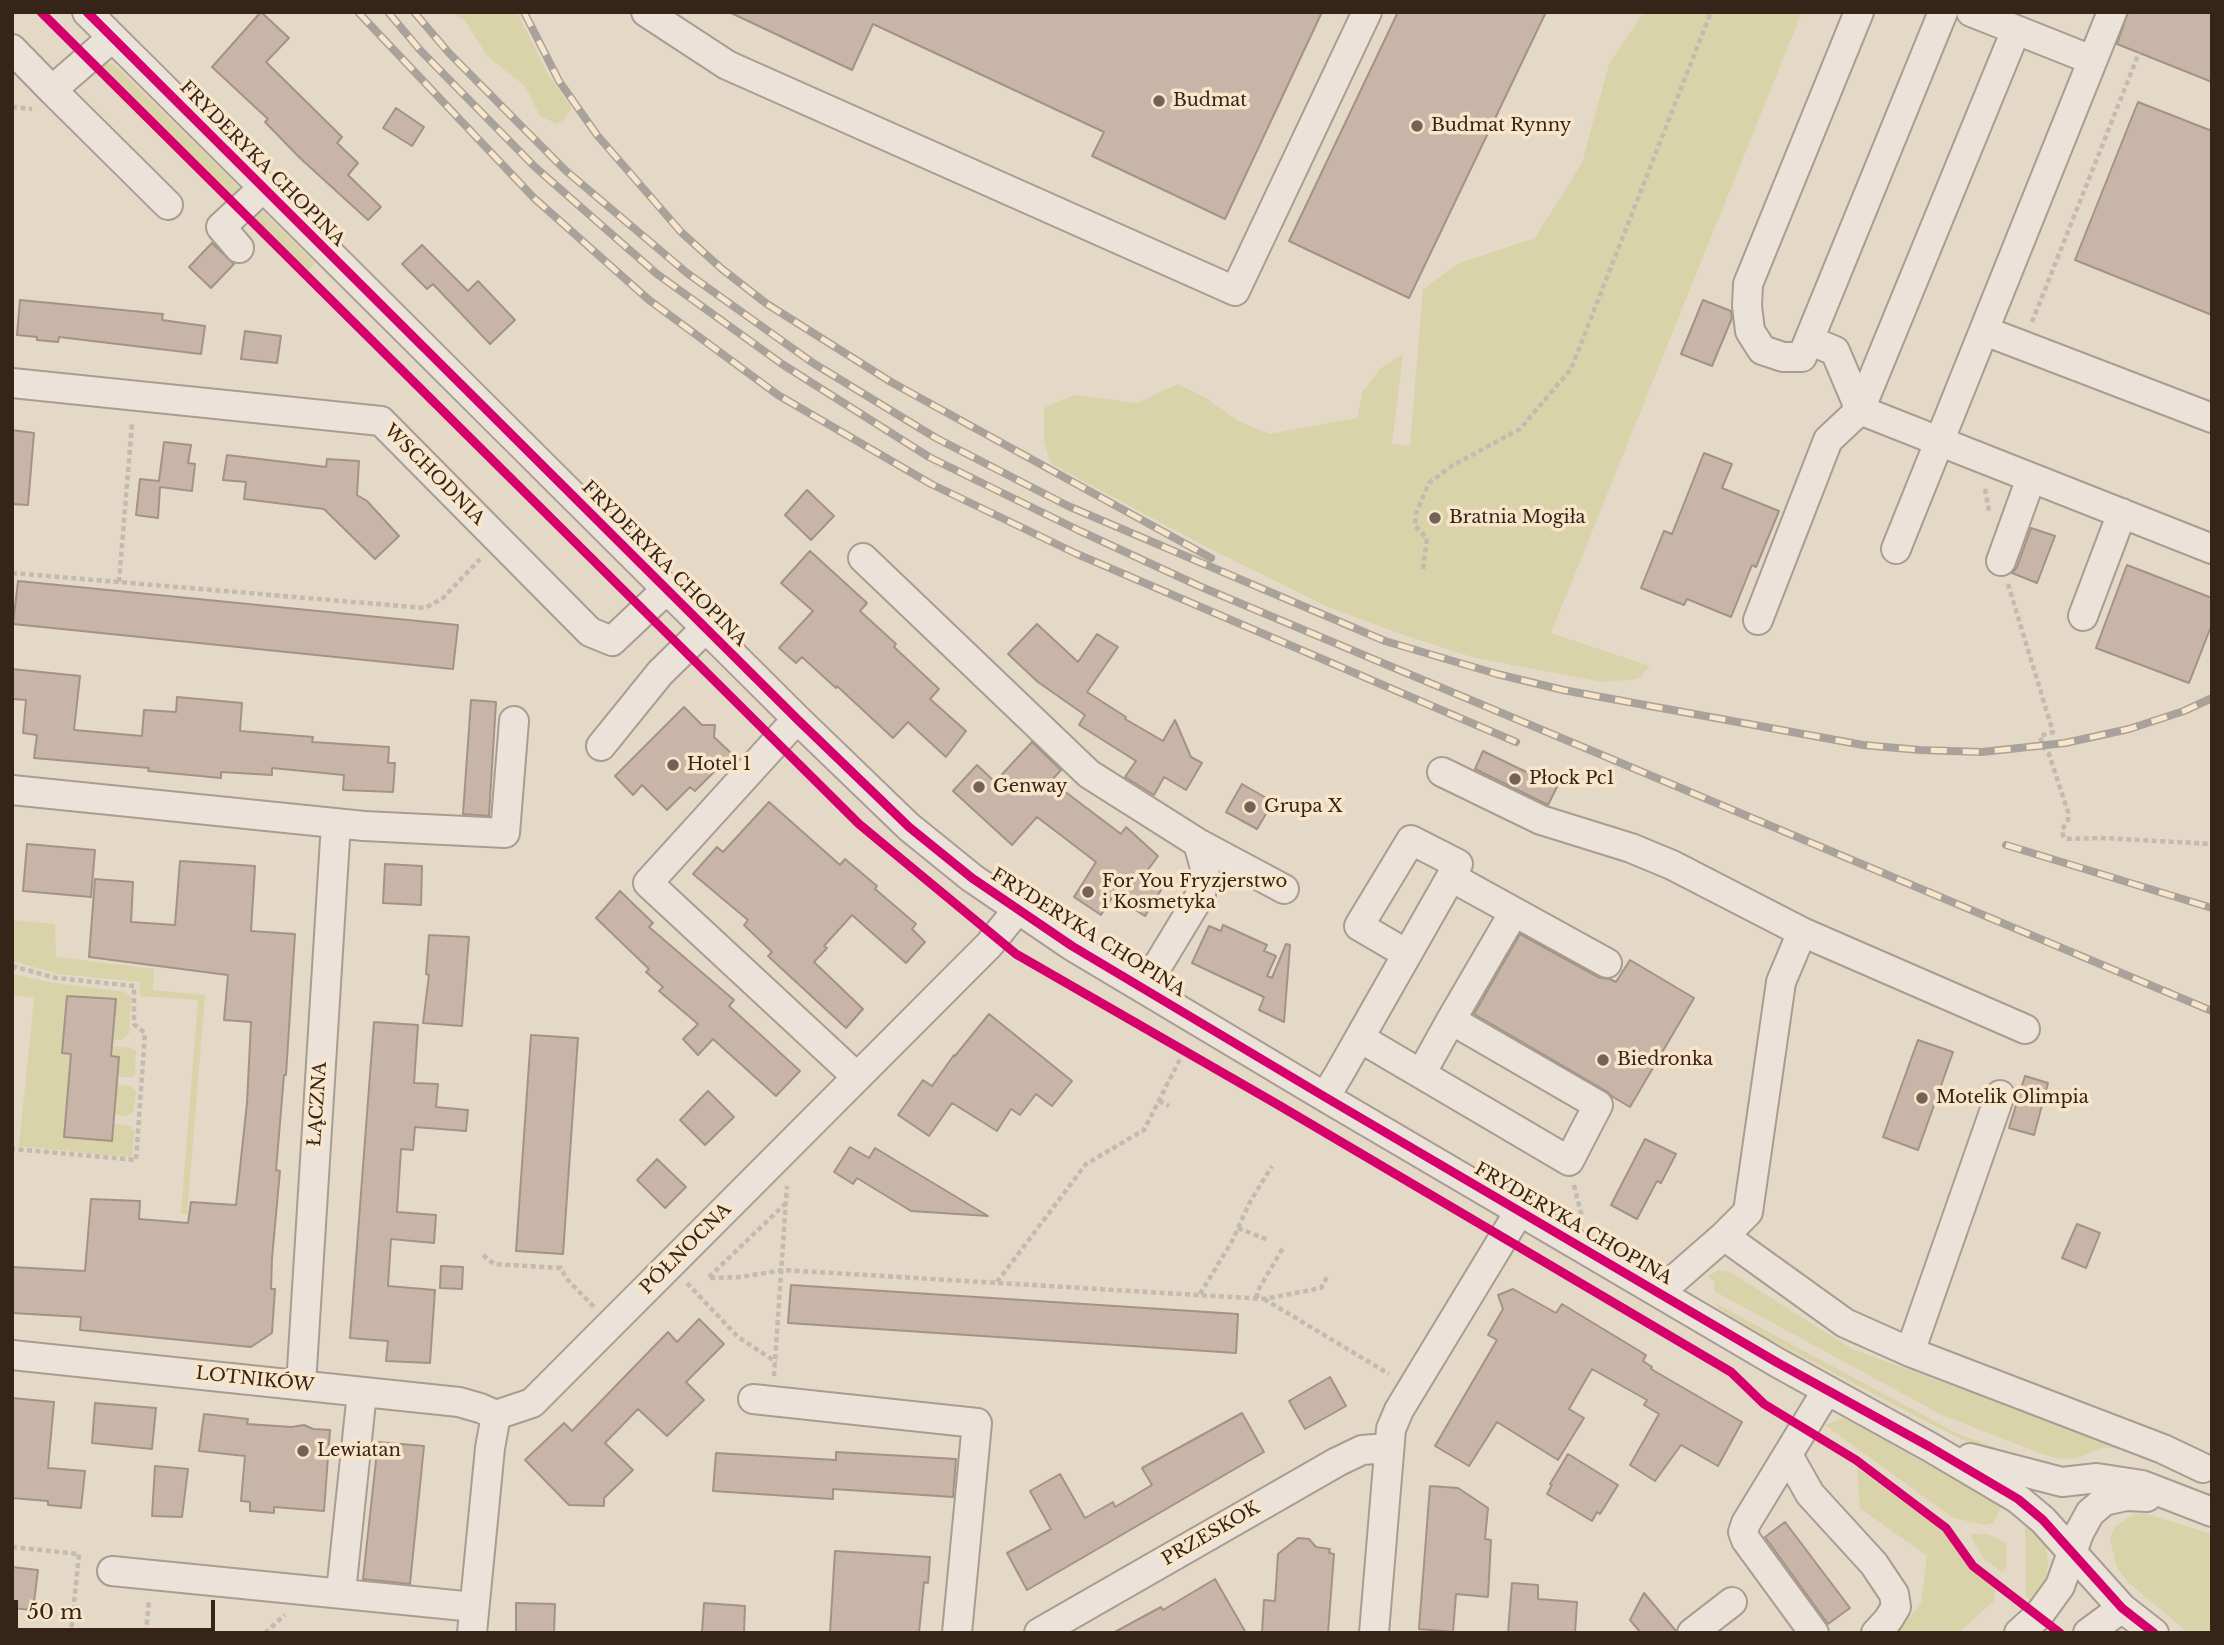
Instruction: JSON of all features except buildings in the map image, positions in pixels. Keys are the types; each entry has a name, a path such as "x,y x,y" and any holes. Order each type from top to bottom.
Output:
{"street":[{"name":"FRYDERYKA CHOPINA","path":"87,12 797,719 909,827 972,878 1072,946 1325,1097 1519,1212 2018,1499 2043,1520 2122,1608 2154,1633"},
{"path":"646,12 727,65 1235,292 1367,12"},
{"path":"1860,12 1748,284 1750,331 1762,350 1783,356 1802,357 1943,12"},
{"path":"1971,12 2092,60"},
{"path":"1896,549 2112,12"},
{"path":"1758,620 1828,440 1860,410 2016,30"},
{"path":"52,90 112,38"},
{"path":"12,49 168,205"},
{"path":"239,248 221,227 263,188"},
{"path":"1985,331 2212,418"},
{"path":"1809,340 1835,351 1860,410 2212,549"},
{"name":"WSCHODNIA","path":"12,383 381,421 590,632 612,641 667,589"},
{"path":"2001,561 2031,478"},
{"path":"2084,616 2122,513"},
{"path":"863,558 1089,774 1198,843 1284,889"},
{"path":"601,746 660,673 706,628"},
{"path":"797,719 648,883 857,1077"},
{"path":"12,790 336,823 505,833 514,721"},
{"path":"1442,772 1541,820 1630,848 1672,865 1802,932 2025,1029"},
{"name":"ŁĄCZNA","path":"300,1385 336,823"},
{"path":"1325,1097 1360,1038 1458,864 1411,840 1359,926 1407,954"},
{"path":"1142,987 1156,970 1201,894 1205,868 1198,843"},
{"path":"1451,877 1607,963"},
{"name":"PÓŁNOCNA","path":"496,1415 532,1403 989,945 1018,909"},
{"path":"1421,1074 1514,912"},
{"path":"1660,1292 1748,1212 1781,982 1802,932"},
{"path":"1360,1038 1569,1161 1598,1105 1451,1020"},
{"path":"1910,1352 2000,1095"},
{"path":"1374,1633 1391,1429 1399,1410 1519,1212"},
{"path":"1724,1236 1845,1323 1910,1352 2207,1465 2171,1498 2126,1496 2104,1501 2090,1513 2078,1533 2060,1586 2039,1615 2019,1633"},
{"name":"LOTNIKÓW","path":"12,1356 459,1402 496,1415"},
{"path":"1814,1633 1746,1540 1743,1532 1828,1390"},
{"path":"341,1592 362,1392"},
{"path":"762,1400 977,1423 957,1633"},
{"path":"111,1571 341,1592 473,1620 490,1448 496,1415"},
{"name":"FRYDERYKA CHOPINA","path":"1930,1447 2062,1482 2097,1478 2141,1485 2212,1512"},
{"name":"PRZESKOK","path":"1040,1633 1337,1462 1362,1450 1388,1448"},
{"path":"1788,1455 1810,1494 1874,1564 1894,1594 1896,1606 1876,1633"},
{"path":"1692,1633 1732,1602"},
{"path":"2088,1633 2122,1608"}],"path":[{"path":"1423,569 1427,538 1415,527 1416,513 1429,483 1453,465 1520,429 1571,369 1711,12"},
{"path":"2024,346 2139,52"},
{"path":"119,582 133,415"},
{"path":"12,573 425,608 443,598 498,539"},
{"path":"2001,561 2053,733 2040,736 2043,747 2049,754 2068,812 2063,835 2066,839 2103,838 2212,844"},
{"path":"12,966 56,978 134,986 134,1024 145,1032 136,1160 12,1149"},
{"path":"996,1283 1086,1164 1144,1130 1181,1053 1193,1055"},
{"path":"1159,1101 1169,1106"},
{"path":"1200,1294 1272,1166"},
{"path":"762,1400 776,1363 788,1180"},
{"path":"786,1203 708,1278 741,1277 783,1270 1264,1299 1321,1288 1328,1275"},
{"path":"1238,1228 1268,1240"},
{"path":"1257,1298 1257,1292 1283,1248"},
{"path":"484,1255 494,1264 561,1268 566,1278 599,1312"},
{"path":"681,1278 738,1337 776,1363"},
{"path":"1264,1299 1399,1379"},
{"path":"12,1547 79,1554 71,1633"},
{"path":"265,1633 290,1610"}],"shaded area":[{"path":"452,12 517,12 548,74 571,107 566,118 557,124 540,116 525,86 488,57 465,21"},
{"path":"1644,12 1802,12 1551,633 1650,666 1638,679 1602,682 1472,657 1401,634 1328,607 1199,543 1050,463 1044,440 1044,408 1074,395 1137,403 1178,384 1204,397 1240,422 1270,434 1357,418 1363,391 1381,368 1403,354 1392,444 1410,446 1423,289 1460,263 1535,238 1582,163 1609,64"},
{"path":"101,65 115,65 241,189 242,193 236,199"},
{"path":"258,207 315,263 308,271 248,211"},
{"path":"12,920 55,924 56,957 154,969 153,990 205,995 187,1214 181,1214 198,1000 140,996 140,982 59,974 12,961"},
{"path":"12,974 54,983 125,992 131,997 129,1034 122,1040 113,1040 116,999 67,996 62,1052 71,1054 64,1137 111,1141 113,1123 130,1126 134,1132 133,1153 130,1157 19,1146 34,998 12,995"},
{"path":"112,1046 136,1050 135,1075 117,1077 119,1057 111,1056"},
{"path":"116,1085 131,1086 136,1092 133,1113 126,1116 114,1114"},
{"path":"1719,1270 1730,1272 1852,1349 2123,1448 2103,1448 2076,1458 2061,1459 1942,1415 1714,1291 1715,1282 1708,1276"},
{"path":"1713,1302 1958,1434 2027,1459 2026,1463 1961,1439 1933,1425 1761,1335 1725,1313"},
{"path":"1844,1418 2002,1506 1993,1523 1986,1525 1953,1518 1825,1425"},
{"path":"1857,1468 1945,1533 1971,1570 1995,1588 1994,1601 1958,1633 1896,1633 1921,1604 1927,1556 1860,1508"},
{"path":"2143,1513 2212,1534 2212,1633 2189,1633 2130,1584 2117,1568 2110,1539 2115,1527 2132,1515"},
{"path":"2025,1519 2038,1530 2046,1546 2048,1561 2046,1578 2039,1596 2032,1603 2026,1596"},
{"path":"1970,1534 1987,1534 2006,1543 2007,1565 2002,1572 1982,1557"}],"railway":[{"path":"358,12 534,198 649,300 778,395 931,484 1077,554 1516,742"},
{"path":"388,12 420,50 535,167 657,274 782,364 929,457 1199,586 2212,1011"},
{"path":"414,12 449,53 565,170 687,273 813,363 936,438 1068,506 1385,641 1563,690 1863,745 1920,750 1982,752 2065,743 2129,729 2184,711 2212,698"},
{"path":"524,12 559,81 597,135 681,232 722,269 767,304 891,382 1211,558"},
{"path":"2006,845 2212,908"}],"cycle path":[{"path":"41,12 859,824 1016,954 1731,1372 1764,1404 1856,1460 1946,1528 1973,1566 2060,1633"},
{"path":"87,12 797,719 909,827 972,878 1072,946 1325,1097 1778,1363 2018,1499 2043,1520 2122,1608 2154,1633"}],"place":[{"name":"Budmat","path":"1159,101"},
{"name":"Budmat Rynny","path":"1417,126"},
{"name":"Bratnia Mogiła","path":"1435,518"},
{"name":"Hotel 1","path":"673,765"},
{"name":"Płock Pc1","path":"1515,779"},
{"name":"Genway","path":"979,787"},
{"name":"Grupa X","path":"1250,807"},
{"name":"For You Fryzjerstwo i Kosmetyka","path":"1088,892"},
{"name":"Biedronka","path":"1603,1060"},
{"name":"Motelik Olimpia","path":"1922,1098"},
{"name":"Lewiatan","path":"303,1451"}]}
